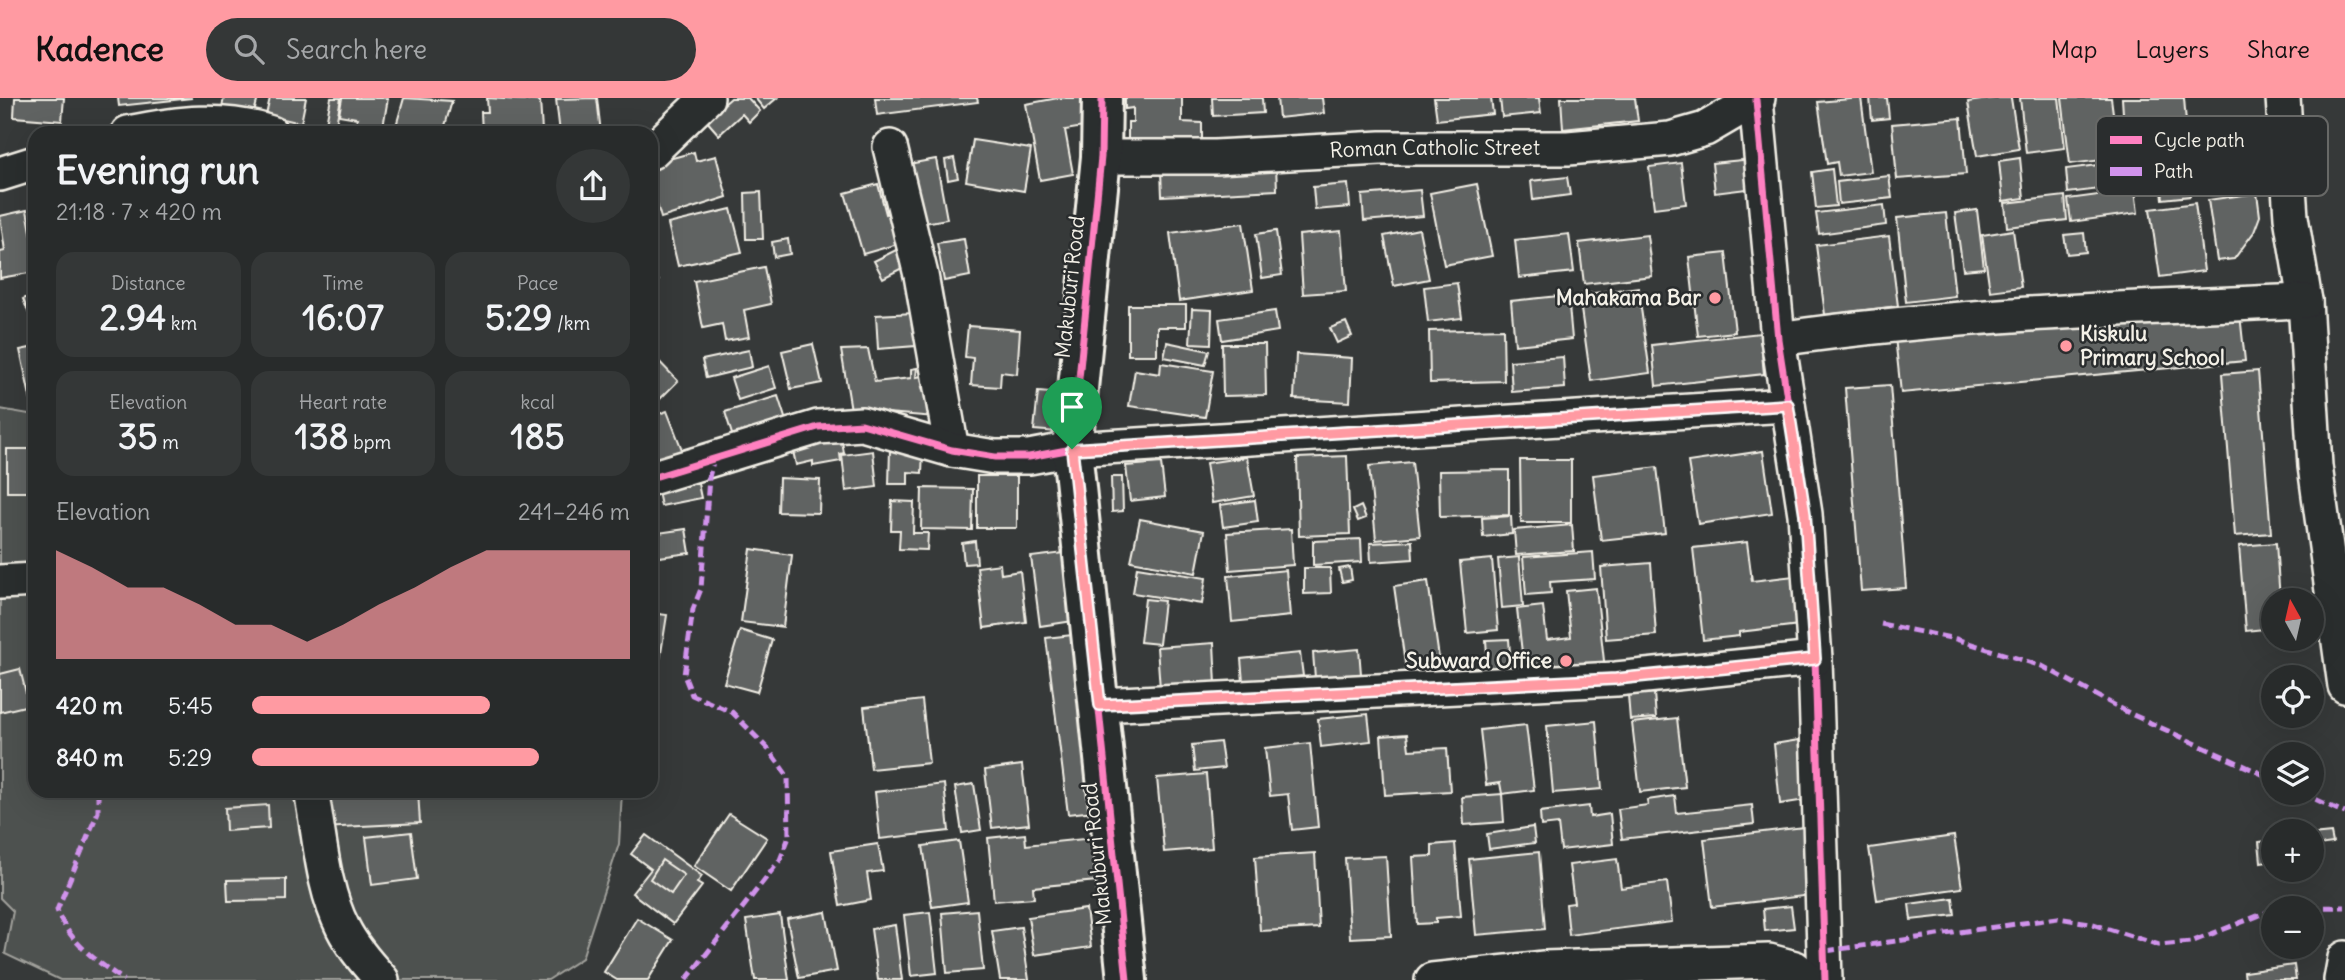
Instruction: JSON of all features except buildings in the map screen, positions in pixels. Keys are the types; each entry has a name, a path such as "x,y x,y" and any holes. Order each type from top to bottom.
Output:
{"street":[{"path":"658,145 707,98"},
{"name":"Makuburi Road","path":"1102,98 1101,157 1072,449 1127,980"},
{"path":"2284,98 2285,116"},
{"path":"1757,99 1778,339 1805,514 1815,659 1825,980"},
{"name":"Roman Catholic Street","path":"1101,157 1215,157 1381,148 1580,147 1670,139 1705,129 1757,99"},
{"path":"167,126 217,121 240,126"},
{"path":"890,147 921,275 952,450"},
{"path":"0,174 28,165"},
{"path":"2290,196 2305,301 2315,466 2345,686"},
{"path":"1778,339 1878,325 2027,312 2305,301"},
{"path":"658,476 818,427 840,424 862,424 952,450 995,457 1029,457 1072,449 1788,405"},
{"path":"0,582 28,580"},
{"path":"1100,705 1616,679 1815,659"},
{"path":"312,798 329,892 341,926 355,950 382,980"},
{"path":"2341,980 2345,958"},
{"path":"1432,980 1544,968 1769,961 1796,968 1809,980"}],"shaded area":[{"path":"0,409 28,414 28,798 622,798 619,844 582,958 548,980 60,980 5,954 13,911 0,898"}],"marked path":[{"path":"686,980 780,860 789,837 788,777 769,750 732,712 692,695 684,675 693,609 701,589 709,477 714,458"},
{"path":"1881,624 1956,639 2042,666 2131,714 2261,774"},
{"path":"98,798 98,812 57,910 76,941 124,980"},
{"path":"2324,803 2345,813"},
{"path":"2324,907 2345,907"},
{"path":"1826,951 2058,918 2090,923 2159,945 2191,942 2261,915"}],"cycle path":[{"path":"1102,98 1101,157 1072,449 1127,980"},
{"path":"1756,100 1778,339 1805,514 1815,659 1825,980"},
{"path":"658,476 818,427 862,424 952,450 995,457 1029,457 1072,449 1788,405"}],"place":[{"name":"Mahakama Bar","path":"1715,298"},
{"name":"Kiskulu Primary School","path":"2066,346"},
{"name":"Subward Office","path":"1566,661"}],"route":[{"path":"1788,405 1805,514 1815,659 1700,673 1616,679 1100,705 1083,571 1072,449 1788,405"}]}
